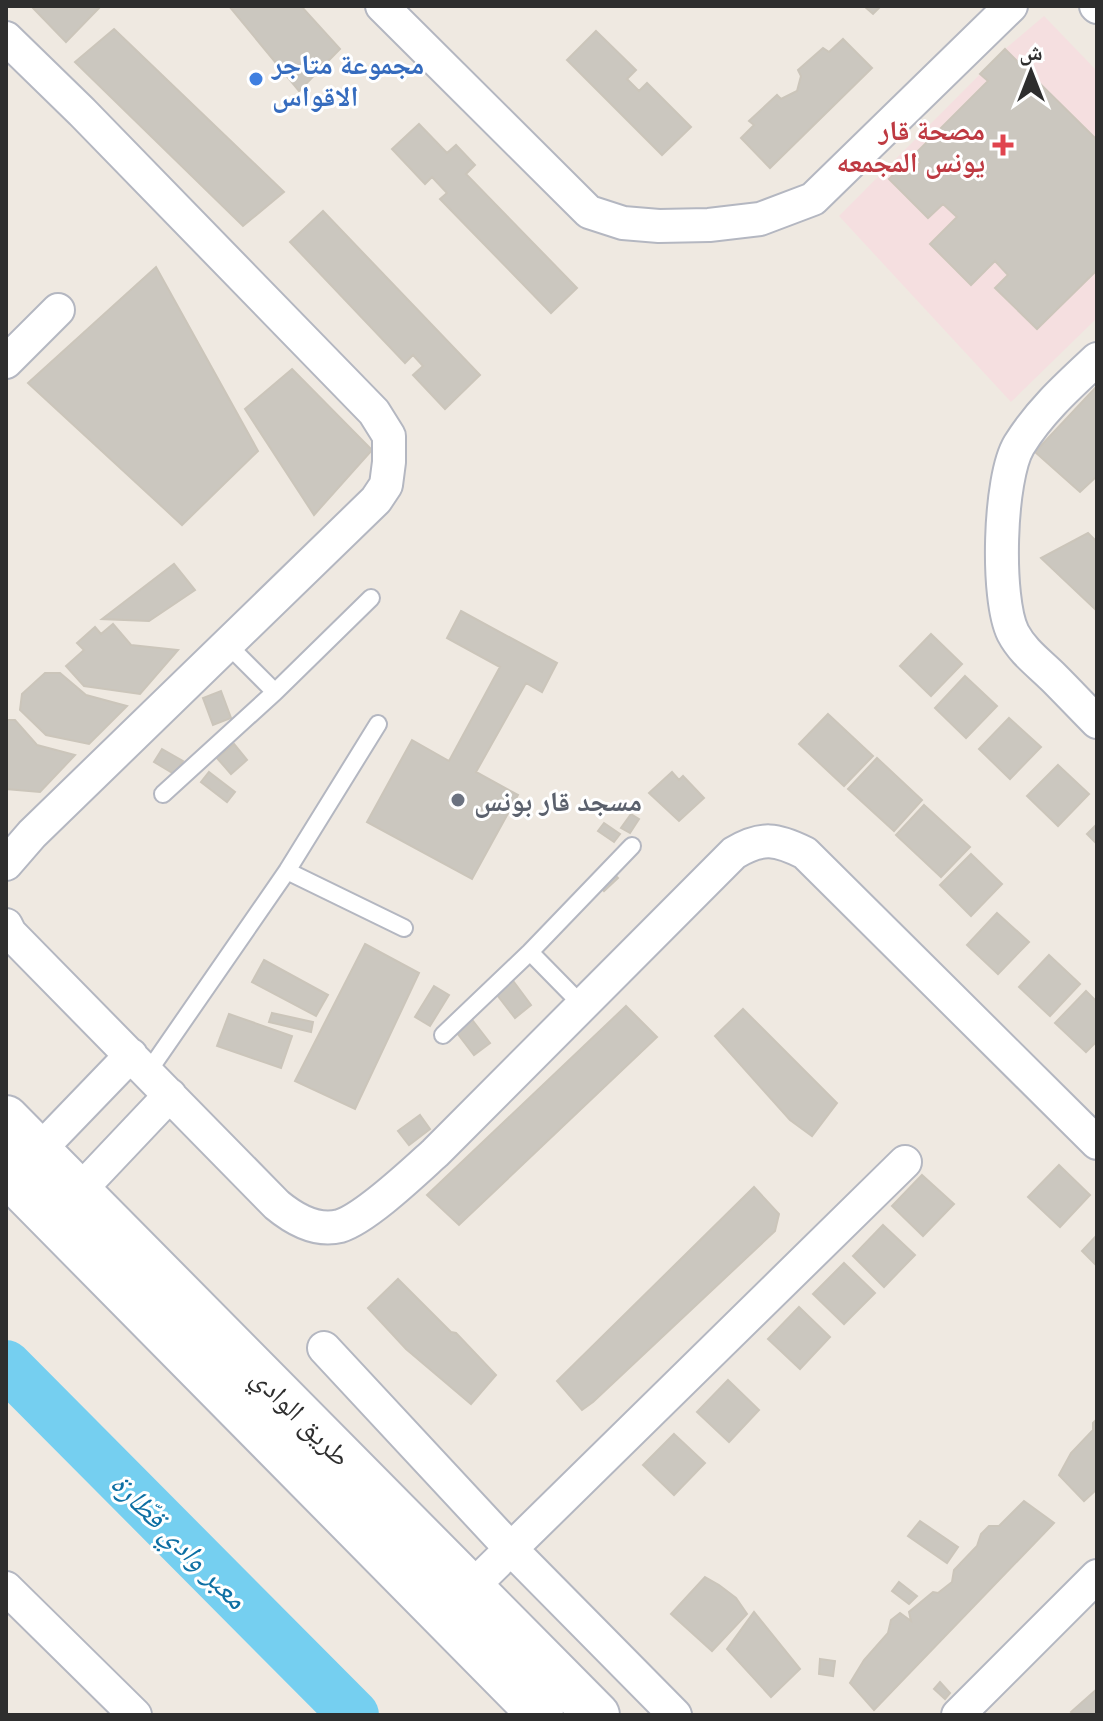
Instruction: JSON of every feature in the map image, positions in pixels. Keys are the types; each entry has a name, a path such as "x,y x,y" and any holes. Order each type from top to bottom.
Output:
{"main road":[{"name":"طريق الوادي","path":"6,1118 19,1167 66,1205 471,1588 597,1715"},
{"name":"طريق الوادي","path":"66,1205 541,1715"}],"street":[{"path":"382,6 589,212 623,223 659,226 709,225 760,219 813,199 1011,6"},
{"path":"6,38 374,412 389,436 386,485 376,500 32,834 6,864"},
{"path":"6,362 58,310"},
{"path":"1097,359 1045,409 1017,448 1009,474 1001,566 1012,630 1026,652 1097,722"},
{"path":"6,925 10,933 277,1205 292,1217 311,1225 339,1226 359,1216 425,1162 734,853 746,845 764,840 784,842 805,853 1097,1143"},
{"path":"19,1167 150,1074"},
{"path":"66,1205 150,1074"},
{"path":"471,1588 905,1162"},
{"path":"324,1348 511,1549 675,1715"},
{"path":"958,1715 1097,1576"},
{"path":"6,1588 135,1715"}],"lane":[{"path":"163,794 275,692 371,598"},
{"path":"227,644 275,692"},
{"path":"150,1074 287,871 378,724"},
{"path":"443,1035 530,952 632,846"},
{"path":"287,871 404,928"},
{"path":"530,952 582,1005"}],"shaded area":[{"name":"مصحة قار يونس المجمعه","path":"1044,16 1097,71 1097,318 1011,402 839,216 1005,49"}],"building":[{"path":"31,6 101,6 66,42"},
{"path":"229,6 301,6 340,49 299,91"},
{"path":"864,6 881,6 873,14"},
{"path":"114,29 284,192 243,226 75,62"},
{"path":"596,31 636,70 627,79 639,91 647,83 691,127 662,155 567,60"},
{"path":"843,39 872,68 770,168 741,138 754,125 749,121 777,95 781,99 797,91 801,76 798,70 823,48 829,52"},
{"path":"1005,49 1097,140 1097,270 1037,329 995,288 1008,275 995,261 971,285 930,244 957,217 943,204 928,218 889,179 900,168 907,175 920,163 916,153 988,81 980,74"},
{"path":"419,124 447,153 456,145 475,165 466,174 577,288 551,313 440,199 447,193 432,177 425,184 392,149"},
{"path":"323,211 480,375 445,409 413,375 423,366 413,355 405,363 290,242"},
{"path":"156,267 258,451 182,525 28,383"},
{"path":"292,369 372,450 314,515 245,409"},
{"path":"1097,386 1097,476 1080,492 1035,452"},
{"path":"1088,533 1097,542 1097,611 1041,558"},
{"path":"174,564 195,590 149,621 102,619"},
{"path":"461,611 557,663 542,692 526,683 476,772 518,795 472,879 367,822 412,740 449,761 500,667 447,638"},
{"path":"113,624 131,645 178,650 140,694 84,686 66,666 84,650 77,643 95,627 101,634"},
{"path":"931,634 962,664 931,696 900,666"},
{"path":"45,673 60,673 86,695 127,706 89,744 46,735 20,710 22,694"},
{"path":"965,676 997,706 966,738 935,708"},
{"path":"221,691 231,718 213,725 203,698"},
{"path":"828,714 873,756 844,786 799,744"},
{"path":"1009,718 1041,747 1010,779 979,749"},
{"path":"6,720 15,720 37,745 75,755 40,792 6,789"},
{"path":"234,744 247,760 231,774 217,758"},
{"path":"162,749 183,761 174,774 154,762"},
{"path":"877,758 922,800 894,831 848,789"},
{"path":"1058,765 1089,794 1058,826 1027,796"},
{"path":"209,772 235,792 227,802 201,782"},
{"path":"672,772 679,780 683,776 704,798 679,821 649,793"},
{"path":"924,805 970,847 941,877 896,835"},
{"path":"631,814 639,819 630,833 621,828"},
{"path":"604,823 620,834 614,842 598,831"},
{"path":"1097,824 1097,844 1087,834"},
{"path":"971,854 1002,884 971,916 940,885"},
{"path":"612,872 618,878 604,891 598,885"},
{"path":"997,913 1029,942 998,974 967,945"},
{"path":"365,944 419,973 355,1109 295,1081"},
{"path":"1049,955 1080,984 1050,1016 1019,987"},
{"path":"264,960 328,995 316,1016 252,982"},
{"path":"511,978 531,1005 515,1018 494,991"},
{"path":"434,986 449,995 430,1026 415,1017"},
{"path":"1086,991 1097,1002 1097,1041 1086,1052 1055,1023"},
{"path":"626,1006 657,1037 459,1225 427,1195"},
{"path":"743,1009 837,1103 812,1136 790,1120 715,1036"},
{"path":"272,1013 313,1022 311,1032 269,1022"},
{"path":"229,1014 292,1036 281,1068 217,1046"},
{"path":"470,1017 490,1043 474,1055 454,1029"},
{"path":"420,1115 430,1129 409,1145 398,1131"},
{"path":"1059,1165 1090,1195 1060,1227 1028,1197"},
{"path":"922,1175 954,1204 923,1236 892,1206"},
{"path":"754,1187 779,1214 775,1231 582,1410 557,1381"},
{"path":"883,1225 915,1255 884,1287 853,1256"},
{"path":"1097,1235 1097,1266 1082,1251"},
{"path":"844,1263 875,1293 844,1324 813,1294"},
{"path":"398,1279 496,1375 471,1404 406,1349 368,1308"},
{"path":"799,1307 830,1337 800,1369 768,1339"},
{"path":"728,1380 759,1410 729,1442 697,1412"},
{"path":"1097,1419 1097,1489 1084,1501 1059,1475 1071,1453 1093,1430"},
{"path":"674,1434 705,1463 674,1495 643,1465"},
{"path":"1024,1501 1054,1523 874,1710 850,1683 864,1660 888,1633 891,1620 900,1613 911,1621 909,1612 933,1592 938,1593 952,1582 954,1570 977,1546 981,1534 989,1526 999,1526"},
{"path":"920,1521 958,1547 947,1563 908,1536"},
{"path":"705,1577 736,1598 747,1614 712,1651 671,1614"},
{"path":"899,1582 917,1596 909,1604 892,1591"},
{"path":"754,1612 800,1669 771,1697 727,1649"},
{"path":"820,1659 835,1661 833,1676 819,1674"},
{"path":"940,1682 950,1693 945,1699 934,1689"},
{"path":"1097,1689 1097,1715 1074,1715 1071,1712"}],"waterway":[{"name":"معبر وادي قطّارة","path":"6,1365 354,1715"}],"place":[{"name":"مجموعة متاجر الاقواس","path":"256,79"},
{"name":"مصحة قار يونس المجمعه","path":"1003,145"},
{"name":"مسجد قار بونس","path":"458,800"}]}
